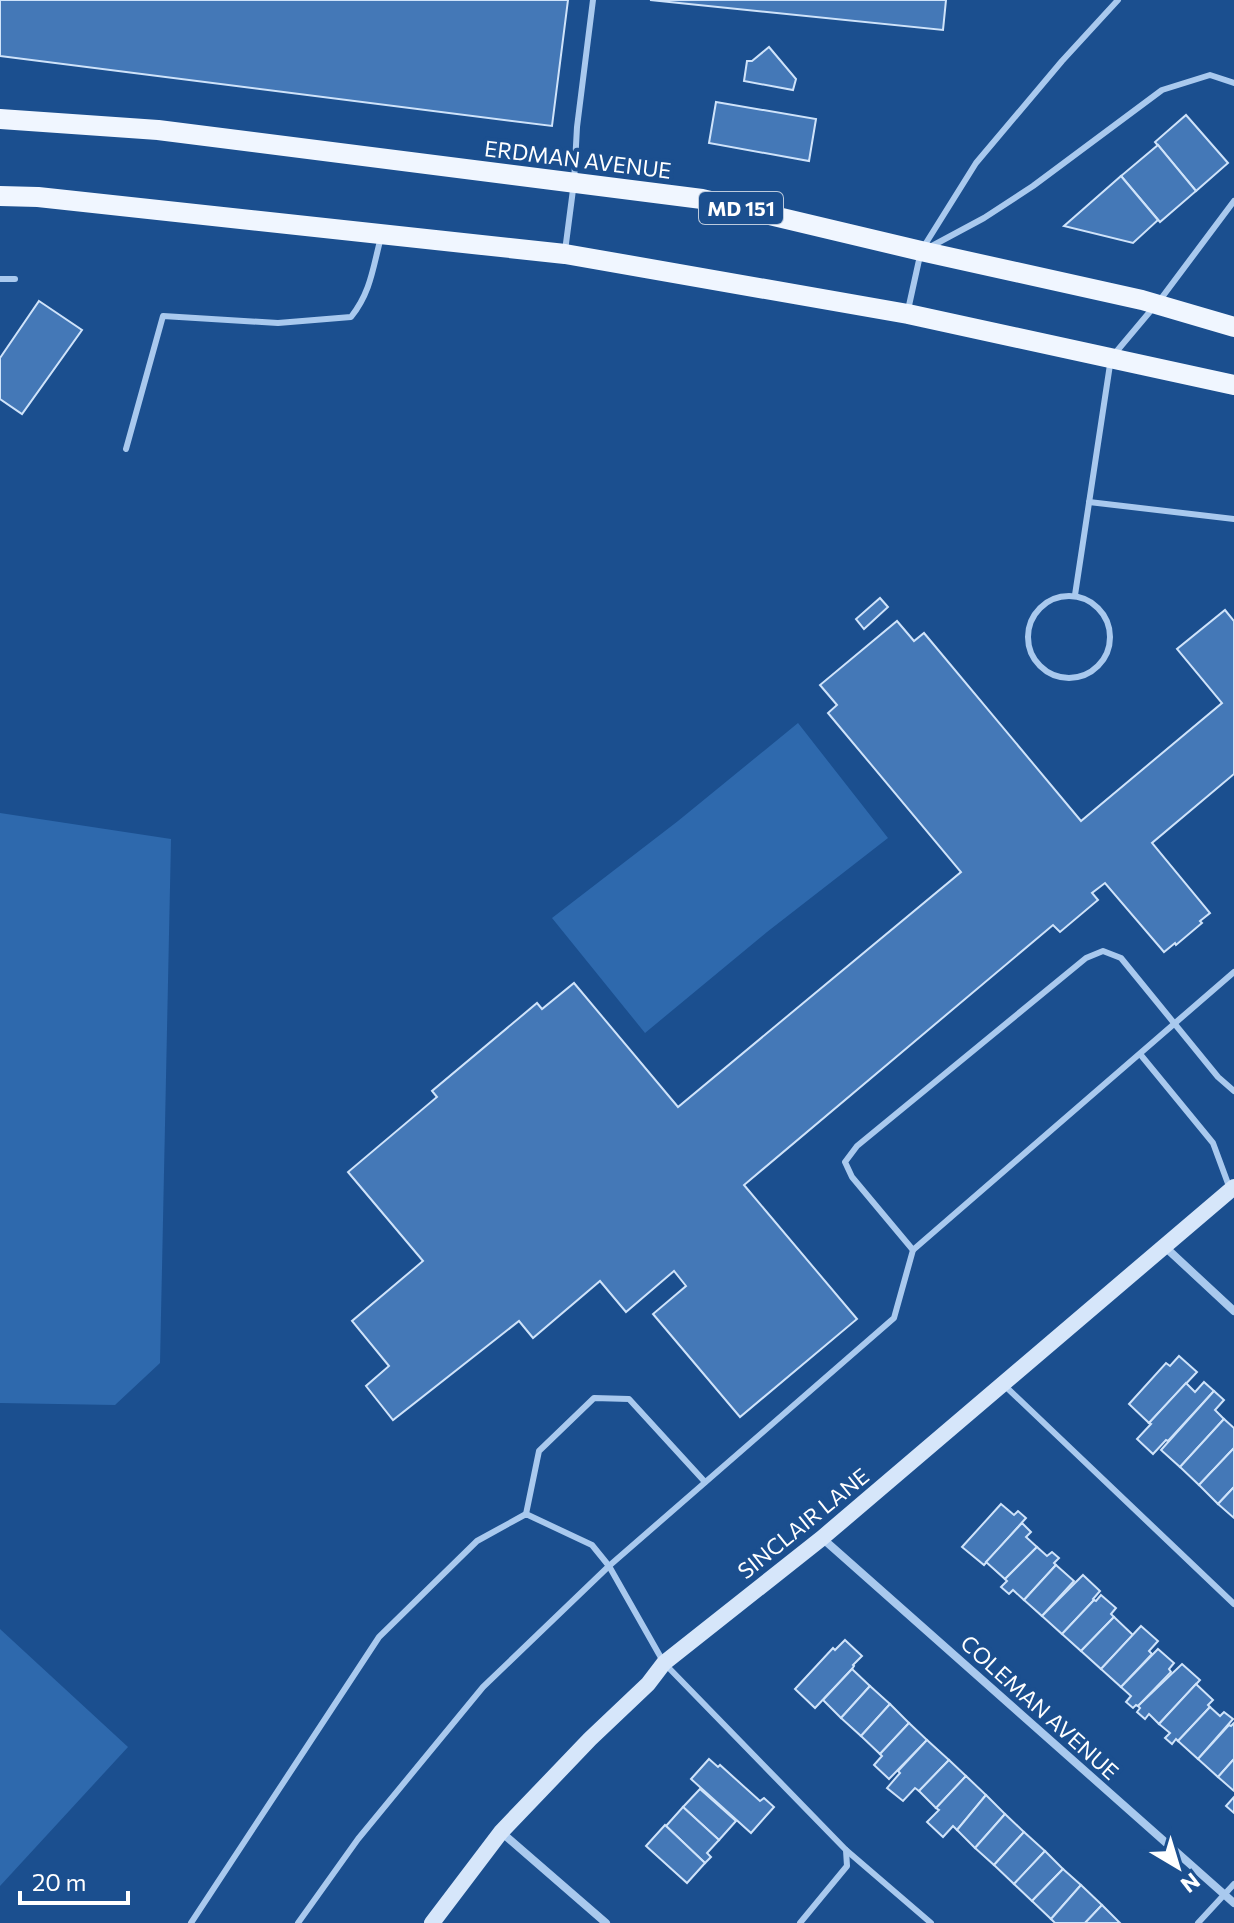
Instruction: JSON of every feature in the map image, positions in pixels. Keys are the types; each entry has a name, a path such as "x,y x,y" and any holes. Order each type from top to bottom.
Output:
{"main road":[{"name":"ERDMAN AVENUE","path":"0,119 158,130 702,199 1156,305 1234,327"},
{"path":"0,196 38,197 565,254 908,314 1234,385"},
{"name":"SINCLAIR LANE","path":"432,1923 501,1832 648,1684 664,1663 822,1538 1232,1189"}],"street":[{"path":"1164,1246 1234,1311"},
{"name":"COLEMAN AVENUE","path":"822,1538 1234,1903"},
{"path":"501,1832 606,1923"}],"lane":[{"path":"565,254 593,0"},
{"path":"908,314 921,251 976,163 1118,0"},
{"path":"921,251 997,210 1033,186 1162,90 1210,75 1234,83"},
{"path":"1075,595 1111,358 1156,305 1234,201"},
{"path":"126,449 163,316 278,323 351,317 369,286 382,233"},
{"path":"0,279 15,279"},
{"path":"1089,502 1234,519"},
{"path":"1075,595 1104,612 1111,628 1111,647 1102,663 1082,677 1065,678 1045,671 1032,658 1027,643 1028,626 1036,610 1056,597 1075,595"},
{"path":"913,1250 852,1177 845,1162 857,1146 1086,958 1103,951 1121,958 1218,1077 1234,1091"},
{"path":"298,1923 358,1839 483,1687 609,1566 894,1318 913,1250 1234,972"},
{"path":"1140,1054 1213,1143 1232,1189"},
{"path":"1003,1384 1234,1604"},
{"path":"191,1923 379,1637 477,1541 526,1514 539,1451 594,1398 629,1399 705,1482"},
{"path":"526,1514 592,1545 609,1566 664,1663 846,1850 931,1923"},
{"path":"800,1923 847,1866 846,1850"},
{"path":"1198,1923 1234,1884"}],"shaded area":[{"path":"798,723 888,838 767,932 645,1033 552,918"},
{"path":"0,813 171,839 160,1363 115,1405 0,1403"},
{"path":"0,1629 128,1747 0,1886"}],"building":[{"path":"0,0 568,0 552,126 0,56"},
{"path":"650,0 946,0 943,30"},
{"path":"769,47 796,79 793,90 744,81 747,61 752,61"},
{"path":"716,102 816,119 809,161 709,143"},
{"path":"1186,115 1228,163 1196,191 1155,142"},
{"path":"1158,145 1196,191 1160,222 1121,176"},
{"path":"1121,176 1158,220 1133,243 1064,226"},
{"path":"39,301 82,330 22,414 0,399 0,358"},
{"path":"880,598 888,607 864,629 856,619"},
{"path":"1225,610 1234,621 1234,774 1152,843 1210,913 1200,921 1202,923 1164,952 1105,883 1092,893 1098,900 1060,932 1053,925 744,1185 857,1319 740,1417 653,1314 686,1286 674,1271 626,1312 600,1281 533,1338 519,1321 393,1420 366,1386 389,1366 352,1321 423,1261 348,1172 437,1097 432,1091 537,1003 542,1009 574,983 678,1107 961,872 828,713 837,705 820,685 897,621 914,641 924,633 1081,821 1222,703 1177,649"},
{"path":"1179,1356 1197,1372 1149,1423 1129,1404 1166,1363 1170,1366"},
{"path":"1204,1382 1214,1391 1153,1454 1137,1439 1186,1383 1195,1392"},
{"path":"1214,1391 1224,1400 1215,1410 1224,1419 1180,1467 1161,1450"},
{"path":"1224,1419 1234,1428 1234,1448 1199,1485 1180,1467"},
{"path":"1234,1448 1234,1487 1218,1504 1199,1485"},
{"path":"1234,1487 1234,1518 1218,1504"},
{"path":"1001,1504 1014,1515 1018,1511 1026,1518 984,1565 962,1547"},
{"path":"1022,1523 1031,1532 1026,1537 1037,1547 1005,1579 986,1562"},
{"path":"1037,1547 1047,1556 1052,1552 1059,1558 1054,1563 1056,1565 1024,1600 1013,1590 1009,1594 1001,1587 1007,1581 1005,1579"},
{"path":"1056,1565 1074,1581 1042,1616 1024,1600"},
{"path":"1083,1575 1100,1591 1062,1634 1042,1616"},
{"path":"1101,1595 1116,1608 1111,1614 1114,1617 1081,1651 1062,1634"},
{"path":"1114,1617 1133,1635 1101,1669 1081,1651"},
{"path":"1141,1626 1158,1641 1149,1651 1152,1654 1121,1687 1101,1669"},
{"path":"845,1640 862,1656 815,1708 795,1689 833,1648 835,1650"},
{"path":"1158,1649 1174,1663 1169,1669 1171,1672 1133,1708 1126,1702 1131,1696 1121,1687"},
{"path":"1182,1664 1200,1680 1159,1724 1149,1714 1145,1719 1137,1712 1138,1706"},
{"path":"852,1669 870,1686 841,1718 823,1700"},
{"path":"1196,1684 1213,1700 1208,1705 1210,1707 1172,1744 1165,1738 1170,1733 1159,1724"},
{"path":"870,1686 890,1704 861,1736 841,1718"},
{"path":"890,1704 909,1723 880,1754 861,1736"},
{"path":"1210,1707 1220,1716 1224,1712 1233,1719 1198,1759 1178,1741"},
{"path":"909,1723 927,1740 889,1779 874,1765 882,1756 880,1754"},
{"path":"1234,1723 1234,1759 1218,1777 1198,1759"},
{"path":"927,1740 949,1760 919,1791 915,1788 903,1801 887,1788 900,1773 898,1771"},
{"path":"709,1759 760,1801 764,1798 774,1807 751,1833 691,1779"},
{"path":"1234,1759 1234,1791 1218,1777"},
{"path":"949,1760 966,1776 936,1808 919,1791"},
{"path":"966,1776 986,1795 957,1830 953,1826 943,1837 927,1822"},
{"path":"700,1789 736,1821 719,1840 683,1807"},
{"path":"986,1795 1005,1814 975,1848 957,1830"},
{"path":"1234,1797 1234,1813 1226,1806"},
{"path":"683,1807 719,1840 707,1853 711,1857 705,1863 666,1826"},
{"path":"1005,1814 1024,1832 994,1865 975,1848"},
{"path":"665,1825 705,1863 687,1883 646,1846"},
{"path":"1024,1832 1045,1851 1014,1884 994,1865"},
{"path":"1045,1851 1063,1869 1032,1901 1014,1884"},
{"path":"1063,1869 1081,1885 1051,1919 1032,1901"},
{"path":"1081,1885 1102,1905 1085,1923 1055,1923 1051,1919"},
{"path":"1102,1905 1120,1923 1085,1923"}]}
